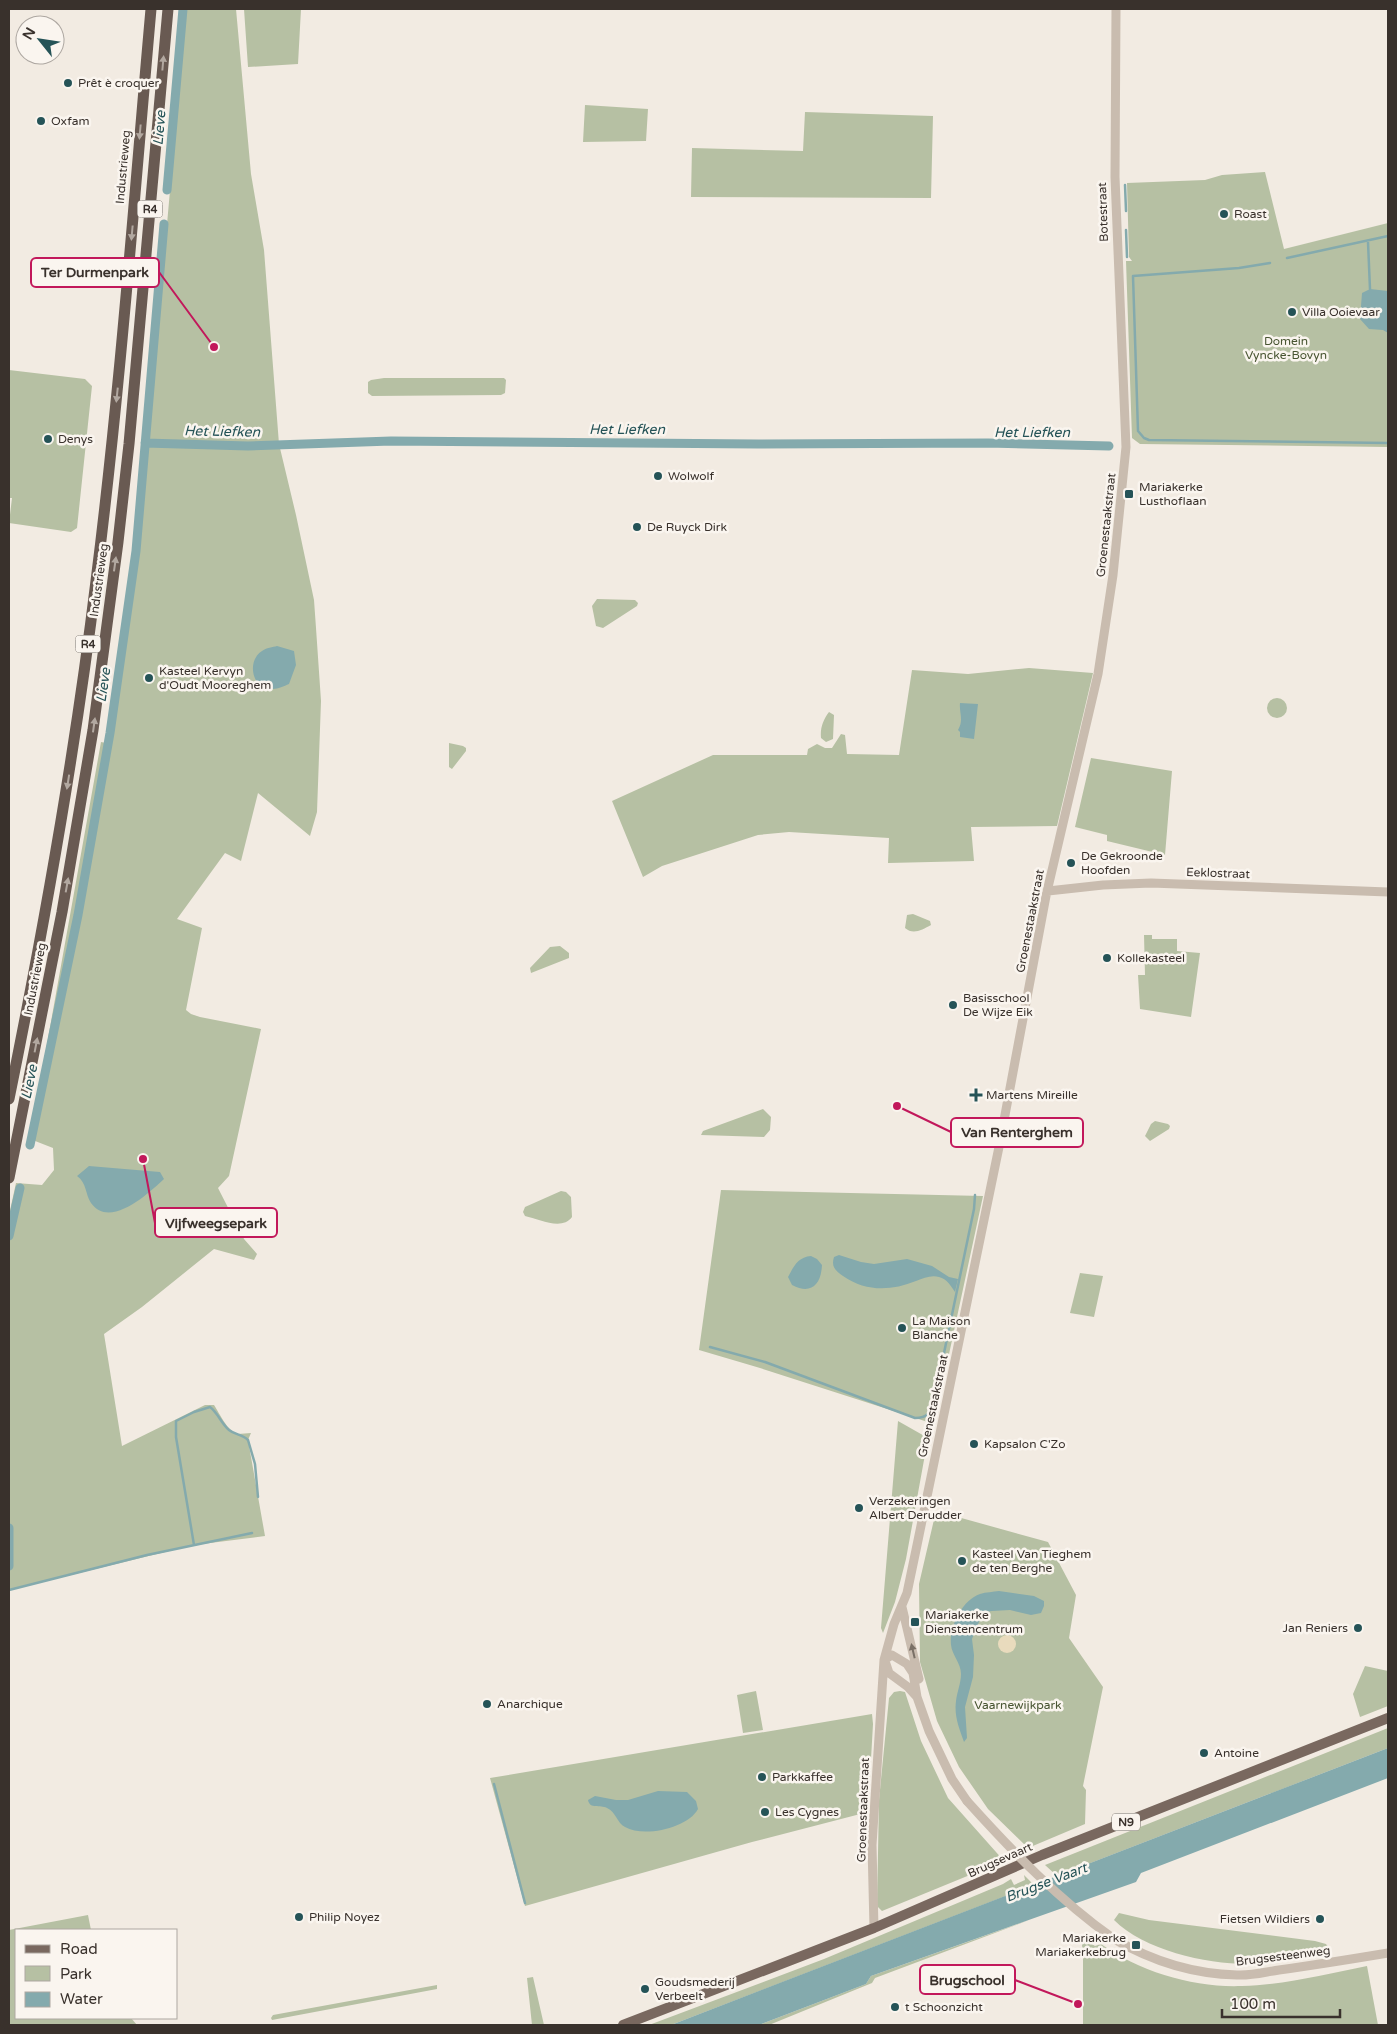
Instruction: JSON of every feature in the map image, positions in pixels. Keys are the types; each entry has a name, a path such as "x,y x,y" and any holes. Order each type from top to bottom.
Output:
{"highway":[{"name":"Industrieweg","path":"9,1099 50,895 78,715 96,582 118,386 150,9"},
{"name":"Industrieweg","path":"9,1178 62,912 96,711 129,444 168,9"}],"main road":[{"name":"Brugsevaart","path":"623,2025 874,1928 1042,1855 1388,1718"}],"street":[{"name":"Botestraat","path":"1116,9 1115,177 1126,414"},
{"name":"Groenestaakstraat","path":"874,1928 872,1845 884,1660 894,1624 902,1606 916,1550 999,1147 1048,891 1098,674 1106,625 1124,475 1126,414"},
{"name":"Eeklostraat","path":"1048,891 1103,885 1151,884 1388,892"},
{"name":"Groenestaakstraat","path":"902,1606 919,1675 917,1697"},
{"path":"892,1655 907,1664 913,1673 917,1697 908,1687 889,1673 884,1660 892,1655"},
{"name":"Brugsesteenweg","path":"917,1697 928,1731 952,1779 968,1801 995,1832 1080,1915 1114,1939 1138,1952 1176,1966 1199,1971 1238,1975 1328,1964 1388,1953"}],"green space":[{"path":"186,9 236,9 251,174 264,250 279,444 314,600 321,701 317,812 310,836 258,793 241,861 225,853 177,919 202,928 186,1010 200,1017 261,1029 229,1176 218,1188 244,1239 257,1254 254,1260 214,1249 142,1307 104,1334 122,1446 205,1405 214,1405 230,1429 238,1434 251,1433 248,1440 265,1536 194,1545 9,1590 9,1215 16,1183 42,1185 54,1170 53,1148 30,1139 101,742 111,744 138,553"},
{"path":"244,9 301,9 298,64 248,67"},
{"path":"585,105 648,109 646,141 583,142"},
{"path":"805,112 933,116 931,198 691,197 692,148 803,151"},
{"name":"Domein Vyncke-Bovyn","path":"1265,172 1284,249 1388,223 1388,447 1140,444 1132,438 1126,261 1132,261 1129,257 1127,183 1205,180 1222,175"},
{"name":"Denys","path":"9,370 85,379 92,386 77,528 71,532 9,523 12,498 9,498"},
{"path":"384,378 504,378 506,380 505,393 501,395 372,396 368,393 368,382"},
{"path":"597,599 635,600 638,603 637,606 603,628 596,626 592,606"},
{"path":"1029,668 1093,673 1057,826 971,827 974,861 888,863 889,838 789,832 758,835 662,866 643,877 612,801 713,755 807,755 808,749 817,744 825,748 832,748 841,734 845,735 847,754 899,755 912,670 968,674"},
{"path":"1277,698 1284,701 1287,708 1284,715 1277,718 1270,715 1267,708 1270,701"},
{"path":"829,712 834,715 833,739 826,742 821,738 821,731"},
{"path":"449,743 466,748 466,751 452,769 449,767"},
{"path":"1091,758 1172,771 1165,855 1107,841 1107,835 1075,827"},
{"path":"913,914 930,921 931,925 918,931 908,930 905,928 907,915"},
{"path":"1144,935 1152,935 1152,939 1177,939 1177,951 1200,953 1191,1017 1140,1009 1138,975 1145,975"},
{"path":"560,946 569,953 569,958 531,973 530,968 550,947"},
{"path":"763,1109 771,1117 770,1130 764,1137 701,1135 703,1131"},
{"path":"1155,1121 1170,1126 1169,1129 1150,1141 1145,1136 1151,1124"},
{"path":"721,1190 983,1196 934,1424 699,1350"},
{"path":"561,1191 566,1192 571,1197 572,1217 568,1221 556,1224 525,1216 523,1212 525,1207"},
{"path":"1080,1273 1103,1276 1094,1317 1070,1313"},
{"path":"898,1421 928,1438 906,1559 895,1602 883,1633 881,1628"},
{"name":"Vaarnewijkpark","path":"936,1511 1048,1542 1076,1595 1069,1638 1103,1687 1083,1786 1086,1790 1085,1824 1028,1848 988,1809 959,1767 937,1721 920,1662 919,1584"},
{"path":"1365,1666 1388,1671 1388,1706 1360,1717 1353,1694"},
{"path":"756,1691 763,1730 743,1733 737,1695"},
{"path":"894,1692 905,1692 921,1741 948,1798 1004,1861 882,1911 877,1906 879,1800 889,1698"},
{"path":"872,1714 868,1812 752,1842 525,1906 490,1778"},
{"path":"1388,1728 1388,1748 1057,1876 1045,1865"},
{"path":"1024,1875 1034,1885 671,2025 649,2025 824,1959 1011,1879 1014,1885 1025,1880"},
{"path":"1119,1913 1149,1920 1315,1941 1326,1944 1328,1947 1327,1951 1266,1963 1230,1963 1194,1958 1158,1947 1127,1931 1114,1920"},
{"path":"88,1915 91,1929 15,1929 15,2019 132,2019 137,2025 9,2025 9,1930"},
{"path":"1029,1920 875,1978 872,1983 769,2025 759,2025 866,1984 871,1976"},
{"path":"1081,1937 1095,1946 1101,1944 1116,1954 1150,1970 1187,1981 1224,1986 1273,1984 1367,1966 1378,2025 1083,2025 1083,1953"},
{"path":"533,1977 544,2025 532,2025 527,1978"},
{"path":"437,1985 437,1989 272,2020 271,2018 273,2015"}],"sand":[{"path":"1003,1635 1011,1635 1016,1640 1014,1651 1003,1653 998,1648 998,1640"}],"water":[{"path":"1370,289 1388,291 1388,333 1383,330 1369,329 1360,319 1362,293"},
{"path":"277,646 294,651 296,665 289,684 277,689 266,688 256,680 253,668 254,661 262,651"},
{"path":"960,703 978,704 974,739 960,737 958,730 961,720"},
{"path":"89,1166 160,1172 164,1179 129,1206 119,1211 108,1212 99,1210 91,1203 83,1182 77,1176"},
{"path":"839,1255 874,1264 907,1259 932,1266 949,1277 958,1279 955,1292 947,1281 936,1276 897,1287 879,1288 861,1285 843,1276 834,1268 834,1257"},
{"path":"811,1256 822,1265 820,1278 817,1283 805,1289 792,1285 788,1277 794,1266 803,1258"},
{"path":"999,1591 1034,1596 1044,1601 1044,1606 1041,1613 1031,1615 1010,1610 985,1612 981,1617 972,1639 974,1655 973,1677 965,1707 967,1738 964,1742 957,1722 956,1701 961,1674 960,1666 951,1645 952,1630 962,1608 974,1597 987,1592"},
{"name":"Brugse Vaart","path":"1388,1748 1388,1778 1141,1873 1136,1882 871,1976 866,1984 759,2025 671,2025"},
{"path":"658,1791 687,1792 696,1801 698,1809 693,1816 676,1826 643,1832 625,1827 610,1810 604,1807 593,1806 588,1800 595,1796 628,1800"}],"waterway":[{"name":"Lieve","path":"167,190 183,9"},
{"path":"1125,185 1126,211"},
{"name":"Lieve","path":"30,1145 78,915 110,733 136,551 164,224"},
{"path":"1126,230 1127,257"},
{"path":"1287,258 1388,236"},
{"path":"1368,242 1370,289"},
{"path":"1270,263 1239,268 1133,276 1138,431 1144,438 1149,440 1388,443"},
{"name":"Het Liefken","path":"145,443 248,446 391,441 758,444 988,443 1109,446"},
{"name":"Lieve","path":"9,1236 20,1188"},
{"path":"710,1347 765,1362 915,1418 926,1416 934,1401 974,1209 975,1195"},
{"path":"194,1545 176,1437 176,1421 210,1407 229,1430 248,1440 255,1464 258,1497"},
{"path":"9,1528 9,1566"},
{"path":"9,1590 147,1555 252,1533"},
{"path":"494,1784 525,1903"},
{"path":"866,1809 867,1784"}],"place":[{"name":"Prêt è croquer","path":"68,83"},
{"name":"Oxfam","path":"41,121"},
{"name":"Roast","path":"1224,214"},
{"name":"Villa Ooievaar","path":"1292,312"},
{"name":"Ter Durmenpark","path":"214,347"},
{"name":"Denys","path":"48,439"},
{"name":"Wolwolf","path":"658,476"},
{"name":"Mariakerke Lusthoflaan","path":"1129,494"},
{"name":"De Ruyck Dirk","path":"637,527"},
{"name":"Kasteel Kervyn d'Oudt Mooreghem","path":"149,678"},
{"name":"De Gekroonde Hoofden","path":"1071,863"},
{"name":"Kollekasteel","path":"1107,958"},
{"name":"Basisschool De Wijze Eik","path":"953,1005"},
{"name":"Martens Mireille","path":"976,1095"},
{"name":"Van Renterghem","path":"897,1106"},
{"name":"Vijfweegsepark","path":"143,1159"},
{"name":"La Maison Blanche","path":"902,1328"},
{"name":"Kapsalon C'Zo","path":"974,1444"},
{"name":"Verzekeringen Albert Derudder","path":"859,1508"},
{"name":"Kasteel Van Tieghem de ten Berghe","path":"962,1561"},
{"name":"Mariakerke Dienstencentrum","path":"915,1622"},
{"name":"Jan Reniers","path":"1358,1628"},
{"name":"Anarchique","path":"487,1704"},
{"name":"Antoine","path":"1204,1753"},
{"name":"Parkkaffee","path":"762,1777"},
{"name":"Les Cygnes","path":"765,1812"},
{"name":"Philip Noyez","path":"299,1917"},
{"name":"Fietsen Wildiers","path":"1320,1919"},
{"name":"Mariakerke Mariakerkebrug","path":"1136,1945"},
{"name":"Goudsmederij Verbeelt","path":"645,1989"},
{"name":"Brugschool","path":"1078,2004"},
{"name":"t Schoonzicht","path":"895,2007"}]}
